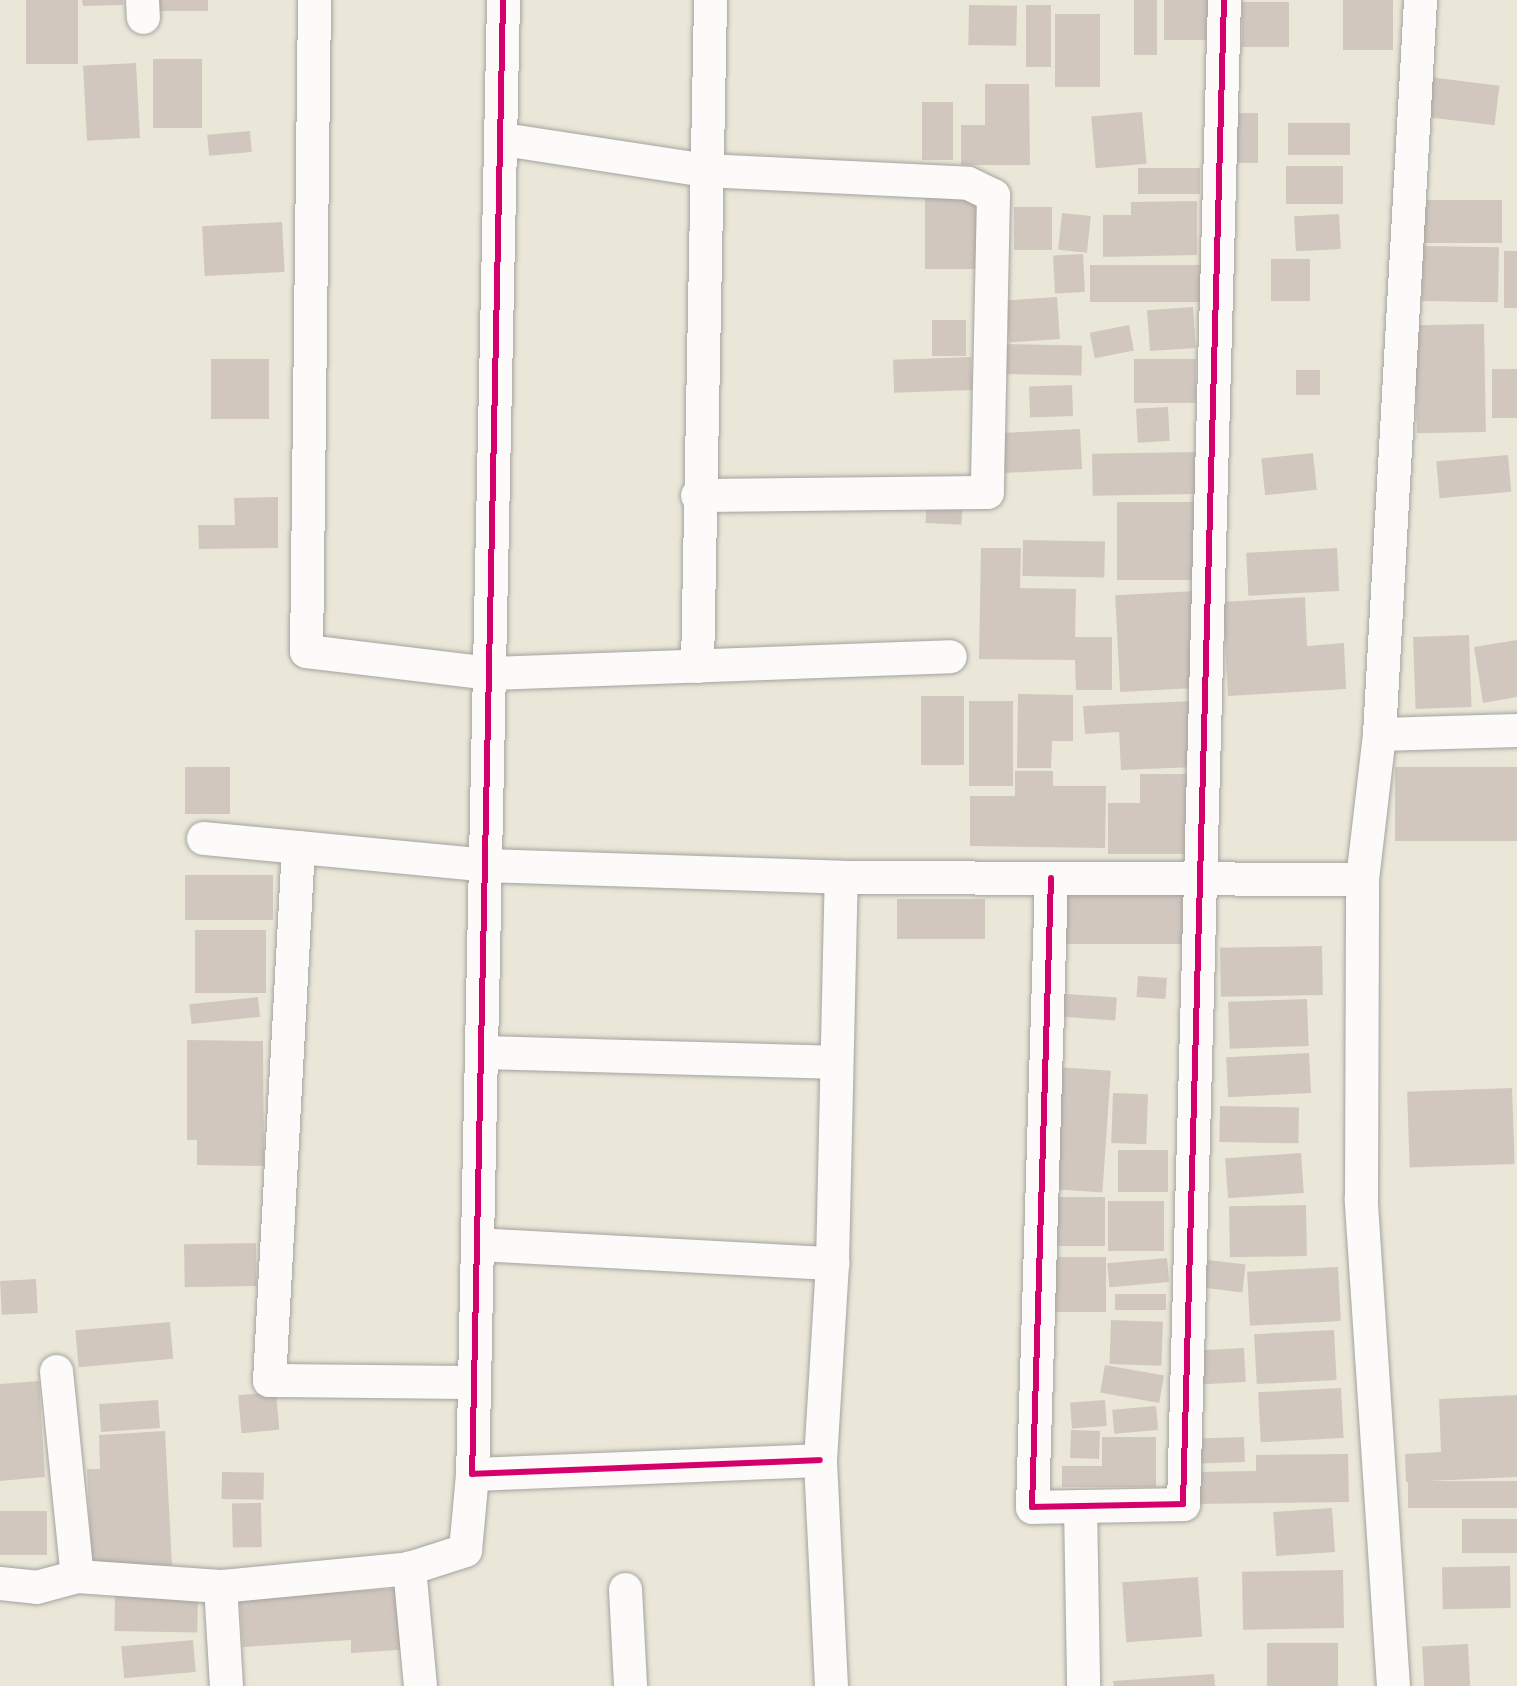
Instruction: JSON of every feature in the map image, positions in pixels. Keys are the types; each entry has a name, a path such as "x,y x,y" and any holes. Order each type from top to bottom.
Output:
{"street":[{"path":"314,0 306,651 491,673 950,656"},
{"path":"0,1583 36,1587 77,1576 220,1586 409,1568 465,1550 472,1474 503,138 504,0"},
{"path":"697,666 697,495 710,0"},
{"path":"1051,878 1032,1507 1182,1504 1224,0"},
{"path":"1393,1686 1361,1198 1362,879 1379,734 1420,0"},
{"path":"503,138 705,170 968,183 993,195 987,492 697,495"},
{"path":"1379,734 1517,730"},
{"path":"203,838 487,865 841,877 1362,879"},
{"path":"298,847 269,1380 474,1382"},
{"path":"831,1686 820,1460 832,1263 833,1062 841,877"},
{"path":"482,1052 833,1062"},
{"path":"477,1245 832,1263"},
{"path":"56,1371 77,1576"},
{"path":"472,1474 820,1460"},
{"path":"1080,1506 1083,1686"},
{"path":"409,1568 420,1686"},
{"path":"220,1586 226,1686"},
{"path":"625,1589 630,1686"}],"building":[{"path":"26,0 78,0 78,64 26,64"},
{"path":"82,0 123,0 123,5 83,6"},
{"path":"156,0 208,0 208,11 156,11"},
{"path":"1134,0 1157,0 1157,55 1134,55"},
{"path":"1164,0 1210,0 1210,40 1164,40"},
{"path":"1343,0 1393,0 1393,50 1343,50"},
{"path":"1242,2 1289,2 1289,47 1242,47"},
{"path":"969,5 1017,6 1016,46 968,45"},
{"path":"1026,5 1051,5 1051,67 1026,67"},
{"path":"1055,14 1100,14 1100,87 1055,87"},
{"path":"153,59 202,59 202,128 153,128"},
{"path":"136,63 140,138 87,141 83,66"},
{"path":"1429,77 1499,86 1495,125 1424,117"},
{"path":"985,84 1029,84 1030,165 961,165 961,125 985,125"},
{"path":"922,102 953,102 953,160 922,160"},
{"path":"1142,112 1147,164 1096,168 1091,116"},
{"path":"1236,113 1258,113 1258,163 1236,163"},
{"path":"1288,123 1350,123 1350,155 1288,155"},
{"path":"250,131 252,152 209,156 207,135"},
{"path":"1286,166 1343,166 1343,204 1286,204"},
{"path":"1138,168 1200,168 1200,194 1138,194"},
{"path":"925,198 978,198 978,269 925,269"},
{"path":"1416,200 1502,200 1502,243 1416,243"},
{"path":"1197,201 1197,255 1103,257 1103,215 1131,215 1131,202"},
{"path":"1014,207 1052,207 1052,250 1014,250"},
{"path":"1062,213 1091,216 1087,253 1058,250"},
{"path":"1339,214 1341,249 1296,251 1294,216"},
{"path":"282,222 285,272 205,276 202,226"},
{"path":"1423,246 1499,247 1498,302 1422,301"},
{"path":"1504,251 1517,251 1517,308 1504,308"},
{"path":"1083,254 1085,292 1055,294 1053,256"},
{"path":"1271,259 1310,259 1310,301 1271,301"},
{"path":"1090,265 1201,265 1201,302 1090,302"},
{"path":"1057,297 1060,339 1009,342 1006,301"},
{"path":"1193,307 1196,348 1150,351 1147,310"},
{"path":"932,320 966,320 966,356 932,356"},
{"path":"1484,324 1486,432 1417,433 1415,325"},
{"path":"1129,325 1134,351 1095,358 1090,333"},
{"path":"1001,344 1082,345 1081,375 1000,374"},
{"path":"971,357 972,390 894,393 893,360"},
{"path":"211,359 269,359 269,419 211,419"},
{"path":"1134,359 1196,359 1196,403 1134,403"},
{"path":"1492,369 1517,369 1517,418 1492,418"},
{"path":"1296,370 1320,370 1320,395 1296,395"},
{"path":"1072,385 1073,416 1030,417 1029,387"},
{"path":"1168,407 1170,441 1138,443 1136,409"},
{"path":"1080,429 1082,469 1004,473 1002,433"},
{"path":"1195,452 1196,494 1093,496 1092,454"},
{"path":"1313,453 1317,490 1265,495 1261,458"},
{"path":"1508,455 1511,492 1439,498 1436,461"},
{"path":"927,494 963,496 961,525 925,523"},
{"path":"278,497 278,548 199,549 198,525 235,525 234,498"},
{"path":"1117,502 1203,502 1203,580 1117,580"},
{"path":"1023,540 1105,541 1104,577 1022,576"},
{"path":"981,548 1021,548 1020,588 1076,589 1075,637 1112,637 1112,690 1076,690 1075,660 979,659"},
{"path":"1337,548 1339,591 1248,596 1246,553"},
{"path":"1196,591 1201,688 1120,692 1115,595"},
{"path":"1305,597 1307,646 1344,643 1346,689 1228,696 1223,602"},
{"path":"1469,635 1472,707 1416,709 1413,637"},
{"path":"1517,640 1517,697 1483,703 1474,647"},
{"path":"1018,694 1073,695 1073,741 1052,741 1051,768 1017,768"},
{"path":"921,696 964,696 964,765 921,765"},
{"path":"969,701 1013,701 1013,786 969,786"},
{"path":"1192,701 1195,767 1121,770 1119,732 1085,734 1083,706"},
{"path":"185,767 230,767 230,814 185,814"},
{"path":"1395,767 1517,767 1517,841 1395,841"},
{"path":"1015,771 1053,771 1053,786 1106,786 1105,848 970,846 970,796 1015,796"},
{"path":"1140,774 1193,774 1192,854 1108,854 1108,803 1140,803"},
{"path":"185,875 273,875 273,920 185,920"},
{"path":"1054,894 1185,894 1185,944 1054,944"},
{"path":"897,899 985,899 985,939 897,939"},
{"path":"195,930 266,930 266,993 195,993"},
{"path":"1322,946 1323,995 1221,997 1220,948"},
{"path":"1138,976 1167,978 1165,999 1137,997"},
{"path":"1052,993 1117,998 1115,1020 1050,1016"},
{"path":"258,997 260,1017 191,1024 189,1004"},
{"path":"1307,999 1309,1046 1230,1049 1228,1002"},
{"path":"187,1040 263,1041 264,1166 197,1165 197,1140 187,1140"},
{"path":"1309,1053 1311,1093 1228,1097 1226,1057"},
{"path":"1056,1067 1111,1071 1102,1193 1047,1189"},
{"path":"1512,1088 1515,1164 1410,1168 1407,1092"},
{"path":"1113,1093 1148,1094 1146,1144 1111,1143"},
{"path":"1220,1106 1299,1107 1298,1143 1219,1142"},
{"path":"1118,1150 1168,1150 1168,1192 1118,1192"},
{"path":"1301,1153 1304,1193 1228,1198 1225,1158"},
{"path":"1044,1197 1105,1197 1105,1246 1044,1246"},
{"path":"1108,1201 1164,1201 1164,1251 1108,1251"},
{"path":"1306,1205 1307,1256 1230,1257 1229,1206"},
{"path":"256,1243 257,1286 185,1287 184,1244"},
{"path":"1045,1257 1106,1257 1106,1312 1045,1312"},
{"path":"1167,1258 1169,1282 1109,1287 1107,1263"},
{"path":"1200,1259 1246,1265 1242,1292 1197,1287"},
{"path":"1338,1267 1341,1321 1250,1326 1247,1272"},
{"path":"36,1279 38,1313 2,1315 0,1281"},
{"path":"1115,1294 1166,1294 1166,1310 1115,1310"},
{"path":"1111,1320 1163,1322 1161,1366 1109,1364"},
{"path":"170,1322 173,1359 79,1367 75,1330"},
{"path":"1334,1330 1337,1380 1257,1384 1254,1334"},
{"path":"1244,1348 1246,1382 1190,1385 1188,1351"},
{"path":"1105,1365 1164,1375 1159,1403 1100,1393"},
{"path":"39,1381 45,1477 0,1481 0,1384"},
{"path":"1341,1388 1344,1438 1261,1442 1258,1392"},
{"path":"276,1392 279,1430 241,1433 238,1395"},
{"path":"1517,1395 1517,1477 1406,1482 1405,1454 1441,1452 1439,1399"},
{"path":"158,1400 160,1428 101,1432 99,1404"},
{"path":"1105,1400 1107,1426 1072,1428 1070,1402"},
{"path":"1156,1406 1158,1430 1114,1434 1112,1410"},
{"path":"1071,1430 1100,1431 1099,1459 1070,1458"},
{"path":"165,1431 172,1565 92,1569 87,1469 100,1469 99,1435"},
{"path":"1102,1437 1156,1437 1156,1487 1062,1487 1062,1466 1102,1466"},
{"path":"1244,1437 1245,1462 1193,1464 1192,1439"},
{"path":"1348,1454 1349,1502 1195,1504 1195,1472 1256,1471 1256,1455"},
{"path":"222,1472 264,1473 264,1500 222,1499"},
{"path":"1408,1481 1517,1481 1517,1508 1408,1508"},
{"path":"261,1503 262,1547 233,1547 232,1504"},
{"path":"1332,1508 1335,1552 1276,1556 1273,1512"},
{"path":"0,1511 47,1511 47,1555 0,1555"},
{"path":"1462,1519 1517,1519 1517,1553 1462,1553"},
{"path":"1510,1566 1511,1608 1443,1609 1442,1567"},
{"path":"1343,1570 1344,1628 1243,1630 1242,1572"},
{"path":"1198,1577 1202,1637 1126,1642 1122,1582"},
{"path":"239,1588 279,1596 408,1588 412,1649 351,1653 351,1640 243,1647"},
{"path":"115,1595 198,1596 197,1632 114,1631"},
{"path":"193,1640 196,1672 124,1678 121,1646"},
{"path":"1267,1643 1338,1643 1338,1686 1267,1686"},
{"path":"1468,1644 1470,1686 1424,1686 1422,1646"},
{"path":"1214,1674 1215,1686 1114,1686 1113,1681"}],"cycle path":[{"path":"503,0 472,1474 820,1460"},
{"path":"1051,878 1032,1507 1183,1504 1224,0"}]}
